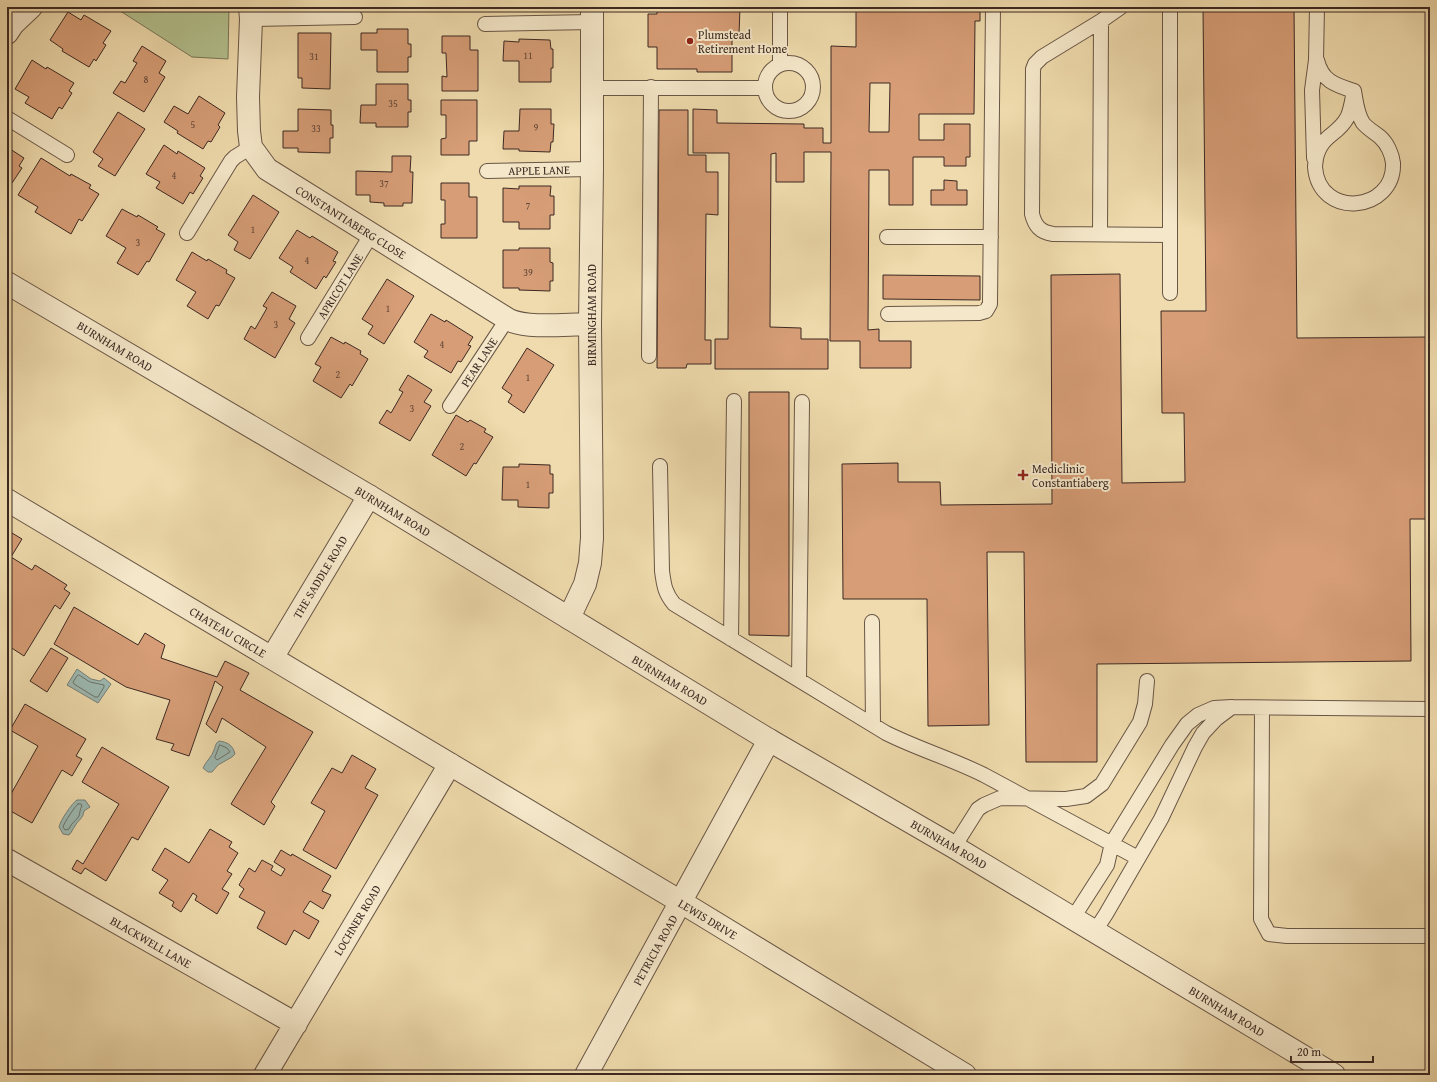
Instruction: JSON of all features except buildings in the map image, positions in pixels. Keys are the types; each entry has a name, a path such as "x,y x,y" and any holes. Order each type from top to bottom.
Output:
{"street":[{"path":"7,33 13,24 31,7"},
{"name":"CONSTANTIABERG CLOSE","path":"250,13 248,97 249,131 251,147 267,169 509,320 530,325 590,324"},
{"name":"BIRMINGHAM ROAD","path":"569,618 585,584 590,563 592,538 590,324 592,15"},
{"name":"BURNHAM ROAD","path":"7,283 369,496 769,740 954,847 1334,1075"},
{"name":"THE SADDLE ROAD","path":"272,658 369,496"},
{"name":"CHATEAU CIRCLE","path":"7,500 450,764"},
{"name":"PETRICIA ROAD","path":"586,1075 769,740"},
{"name":"LEWIS DRIVE","path":"450,764 681,902 965,1075"},
{"name":"LOCHNER ROAD","path":"265,1075 450,764"},
{"name":"BLACKWELL LANE","path":"7,860 296,1024"}],"lane":[{"path":"780,7 780,64"},
{"path":"888,314 969,314 986,311 990,304 993,7"},
{"path":"1121,7 1039,61 1033,69 1032,214 1038,228 1045,233 1170,235"},
{"path":"1170,7 1170,293"},
{"path":"1318,7 1316,60 1312,90 1315,166 1319,182 1327,194 1338,201 1355,204 1370,201 1382,192 1390,181 1393,164 1390,150 1380,137 1368,128 1359,117 1354,91"},
{"path":"250,13 355,17"},
{"path":"485,24 592,15"},
{"path":"1100,21 1100,234"},
{"path":"1316,60 1319,70 1323,76 1332,83 1354,91"},
{"path":"791,62 805,69 813,82 811,97 807,104 794,111 779,110 772,105 767,99 764,88 766,77 770,70 780,64 791,62"},
{"path":"649,356 651,87"},
{"path":"591,88 764,88"},
{"path":"1315,166 1318,150 1326,138 1338,129 1347,118 1352,105 1354,91"},
{"path":"7,118 67,156"},
{"path":"187,233 231,161 251,147"},
{"name":"APPLE LANE","path":"486,171 592,170"},
{"name":"APRICOT LANE","path":"308,338 372,235"},
{"path":"887,237 991,236"},
{"name":"PEAR LANE","path":"450,406 502,327 509,320"},
{"path":"731,639 734,401"},
{"path":"799,680 802,402"},
{"path":"660,466 663,585 666,595 674,604 873,725 905,742 967,766 1138,858"},
{"path":"872,622 873,725"},
{"path":"954,847 978,809 1000,798 1066,799 1086,796 1102,784 1140,722 1145,704 1147,681"},
{"path":"1095,931 1161,819 1203,733 1216,719 1232,707"},
{"path":"1073,918 1105,869 1110,858 1112,843 1172,745 1187,724 1198,715 1214,708 1232,707 1430,709"},
{"path":"1262,708 1261,918 1269,934 1287,936 1430,936"}],"green space":[{"path":"114,7 229,7 228,59 192,57"}],"water":[{"path":"77,669 91,679 100,681 104,678 111,684 98,703 67,685"},
{"path":"219,741 229,744 233,748 235,754 218,765 212,772 208,772 203,768"},
{"path":"77,800 85,800 90,807 84,811 82,818 69,835 63,834 59,827 60,824 69,808"}],"place":[{"name":"Plumstead Retirement Home","path":"690,41"},
{"name":"Mediclinic Constantiaberg","path":"1023,475"}]}
